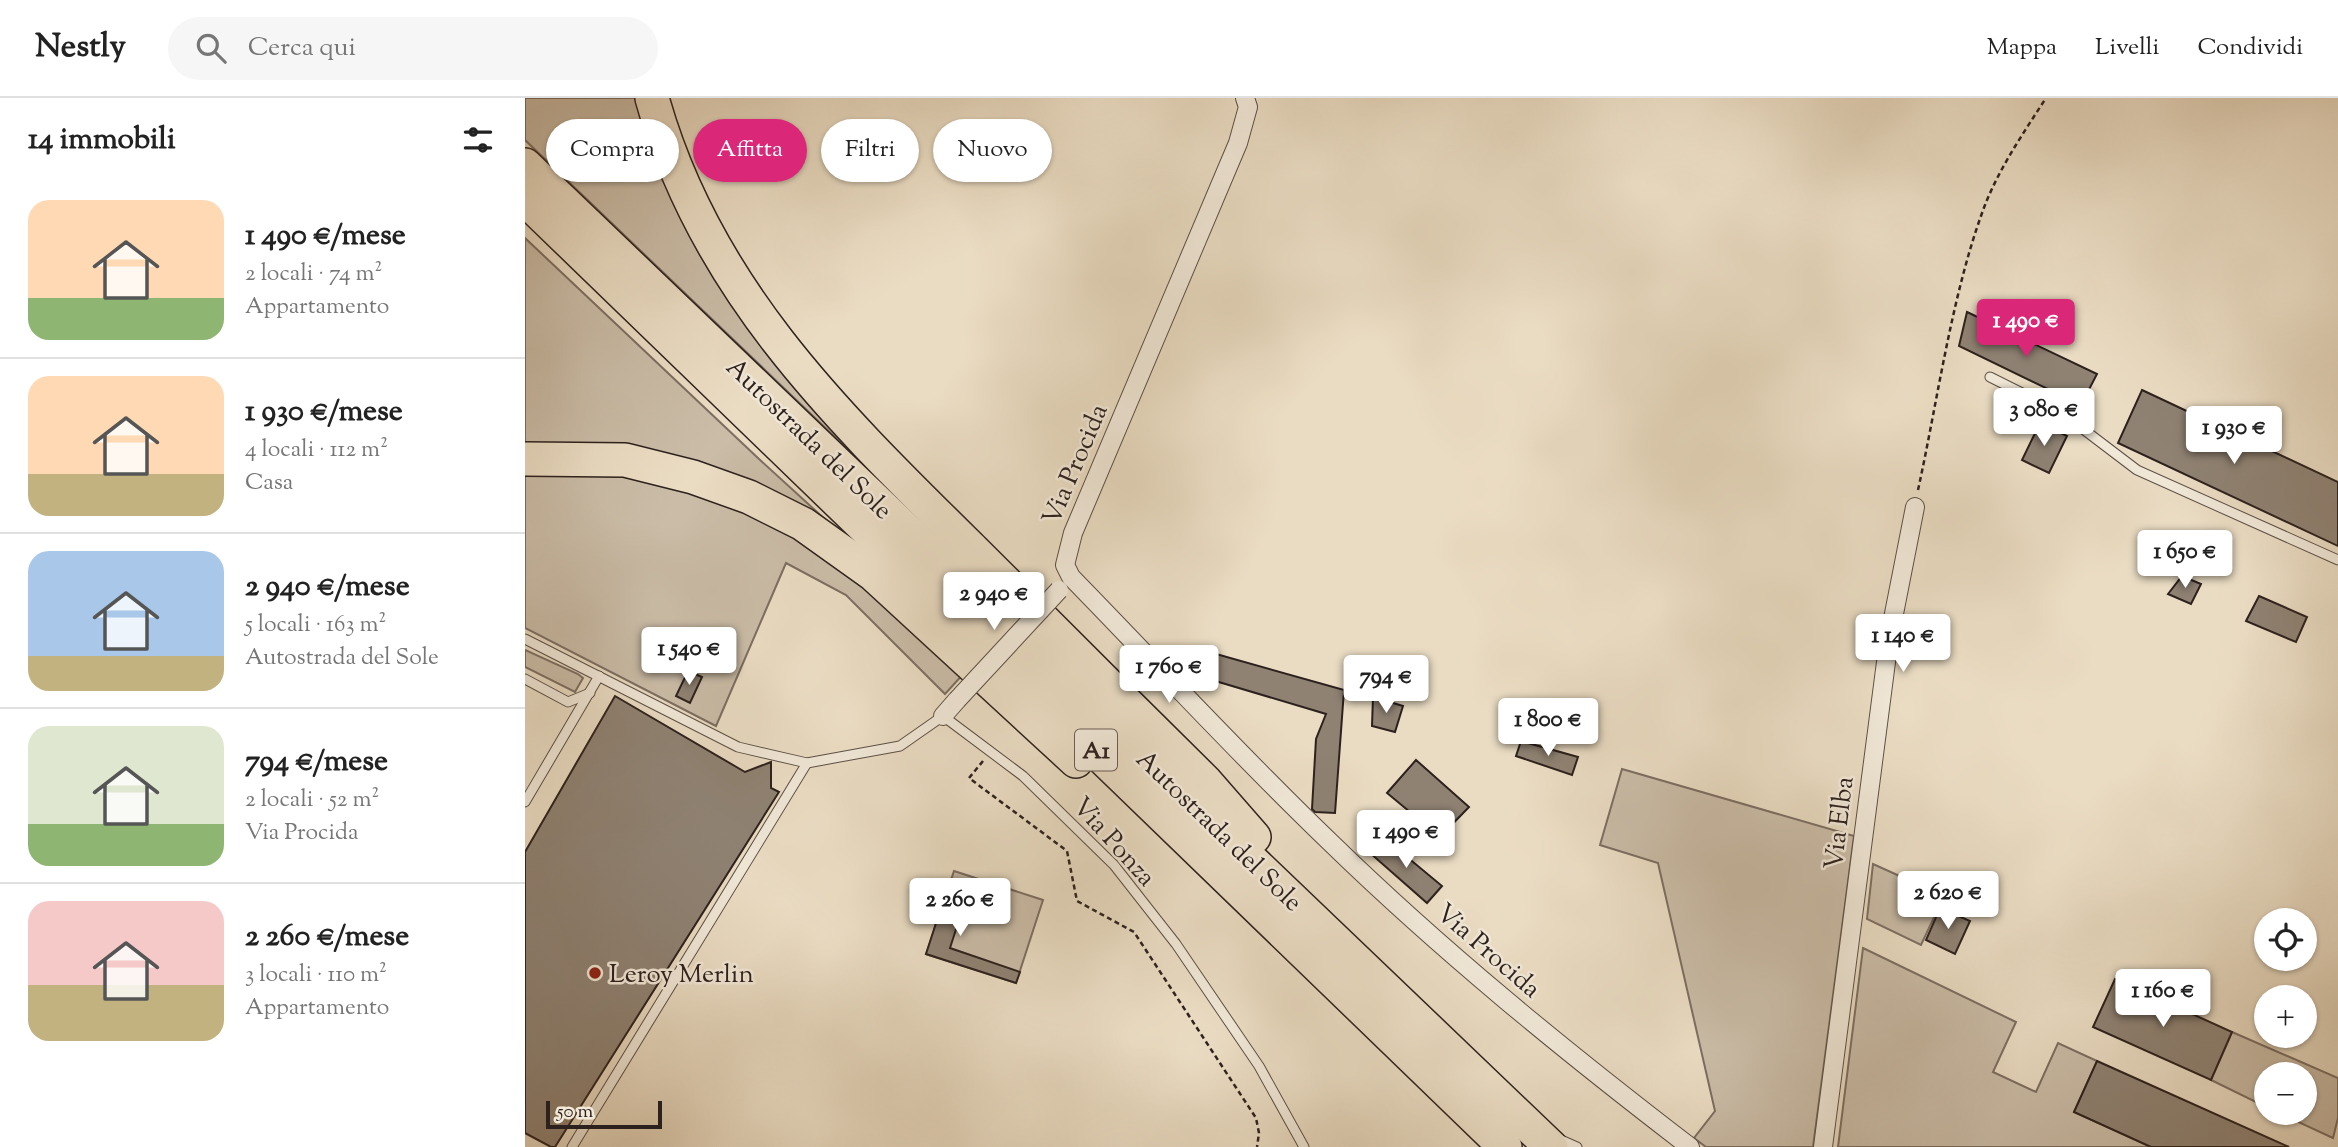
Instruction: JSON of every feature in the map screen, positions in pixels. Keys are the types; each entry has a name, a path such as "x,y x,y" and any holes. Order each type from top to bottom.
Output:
{"highway":[{"path":"652,98 661,130 709,241 774,340 850,429 1206,782 1274,860 1325,952"},
{"name":"Autostrada del Sole","path":"525,165 1325,952"},
{"name":"Autostrada del Sole","path":"525,199 1528,1140"},
{"path":"525,459 625,460 693,477 749,497 803,524 873,575 1156,835 1325,952"}],"street":[{"name":"Via Procida","path":"1245,98 1248,107 1238,143 1073,533 1065,565 1065,583 1330,842 1468,968 1588,1068 1689,1147"},
{"name":"Via Elba","path":"1823,1147 1889,639 1915,507"},
{"path":"943,716 1065,583"}],"lane":[{"path":"1990,377 2063,413 2137,470 2338,560"},
{"path":"525,639 738,747 807,763 900,746 943,716"},
{"path":"525,802 599,676"},
{"path":"525,679 568,702"},
{"path":"568,702 590,693"},
{"path":"567,731 568,702"},
{"name":"Via Ponza","path":"943,716 1049,800 1114,865 1175,944 1259,1066 1304,1147"},
{"path":"572,1147 807,763"},
{"path":"1528,1140 1577,1147"}],"path":[{"path":"1915,507 1963,282 1986,204 2017,142 2046,98"},
{"path":"991,752 969,778 1067,852 1076,901 1134,932 1256,1118 1257,1147"}],"shaded area":[{"path":"525,98 635,98 643,119 546,119 546,160 525,140"},
{"path":"569,182 667,182 675,203 1098,689"},
{"path":"525,238 759,459 1024,701 805,515 525,444"},
{"path":"525,472 628,476 702,493 751,513 847,567 966,671 945,694 846,595 786,563 716,726 525,628"},
{"path":"525,650 583,678 575,692 525,667"},
{"path":"1622,769 1854,836 1813,1147 1706,1147 1694,1138 1715,1111 1658,863 1600,845"},
{"path":"1873,864 1944,896 1921,945 1867,919"},
{"path":"954,871 1043,900 1016,983 926,954"},
{"path":"1863,948 2016,1022 1993,1072 2036,1092 2058,1043 2097,1061 2074,1112 2151,1147 1838,1147"},
{"path":"2232,1032 2254,1042 2254,1048 2269,1048 2301,1062 2254,1062 2254,1101 2211,1080"},
{"path":"2317,1069 2338,1078 2338,1118 2333,1138 2305,1125 2317,1125"}],"building":[{"path":"1967,312 2097,374 2081,405 1959,346"},
{"path":"2142,390 2338,482 2338,546 2118,443"},
{"path":"2040,423 2067,436 2049,473 2022,460"},
{"path":"2182,576 2201,584 2191,604 2168,594"},
{"path":"2259,596 2307,617 2296,642 2246,621"},
{"path":"1209,652 1344,690 1335,813 1315,812 1312,809 1316,739 1326,714 1202,677"},
{"path":"688,671 702,677 690,703 676,696"},
{"name":"Leroy Merlin","path":"615,696 745,772 771,762 771,788 779,792 555,1147 551,1147 525,1133 525,852"},
{"path":"1373,697 1403,706 1395,732 1372,726"},
{"path":"1521,741 1578,757 1572,775 1516,756"},
{"path":"1416,760 1469,807 1440,837 1387,793"},
{"path":"1383,837 1442,886 1427,903 1370,853"},
{"path":"949,883 969,889 950,948 1020,972 1016,983 926,954"},
{"path":"1940,908 1970,921 1955,954 1926,940"},
{"path":"2115,979 2232,1032 2211,1080 2093,1027"},
{"path":"2097,1061 2289,1147 2151,1147 2074,1112"}],"place":[{"name":"Leroy Merlin","path":"595,973"}]}
